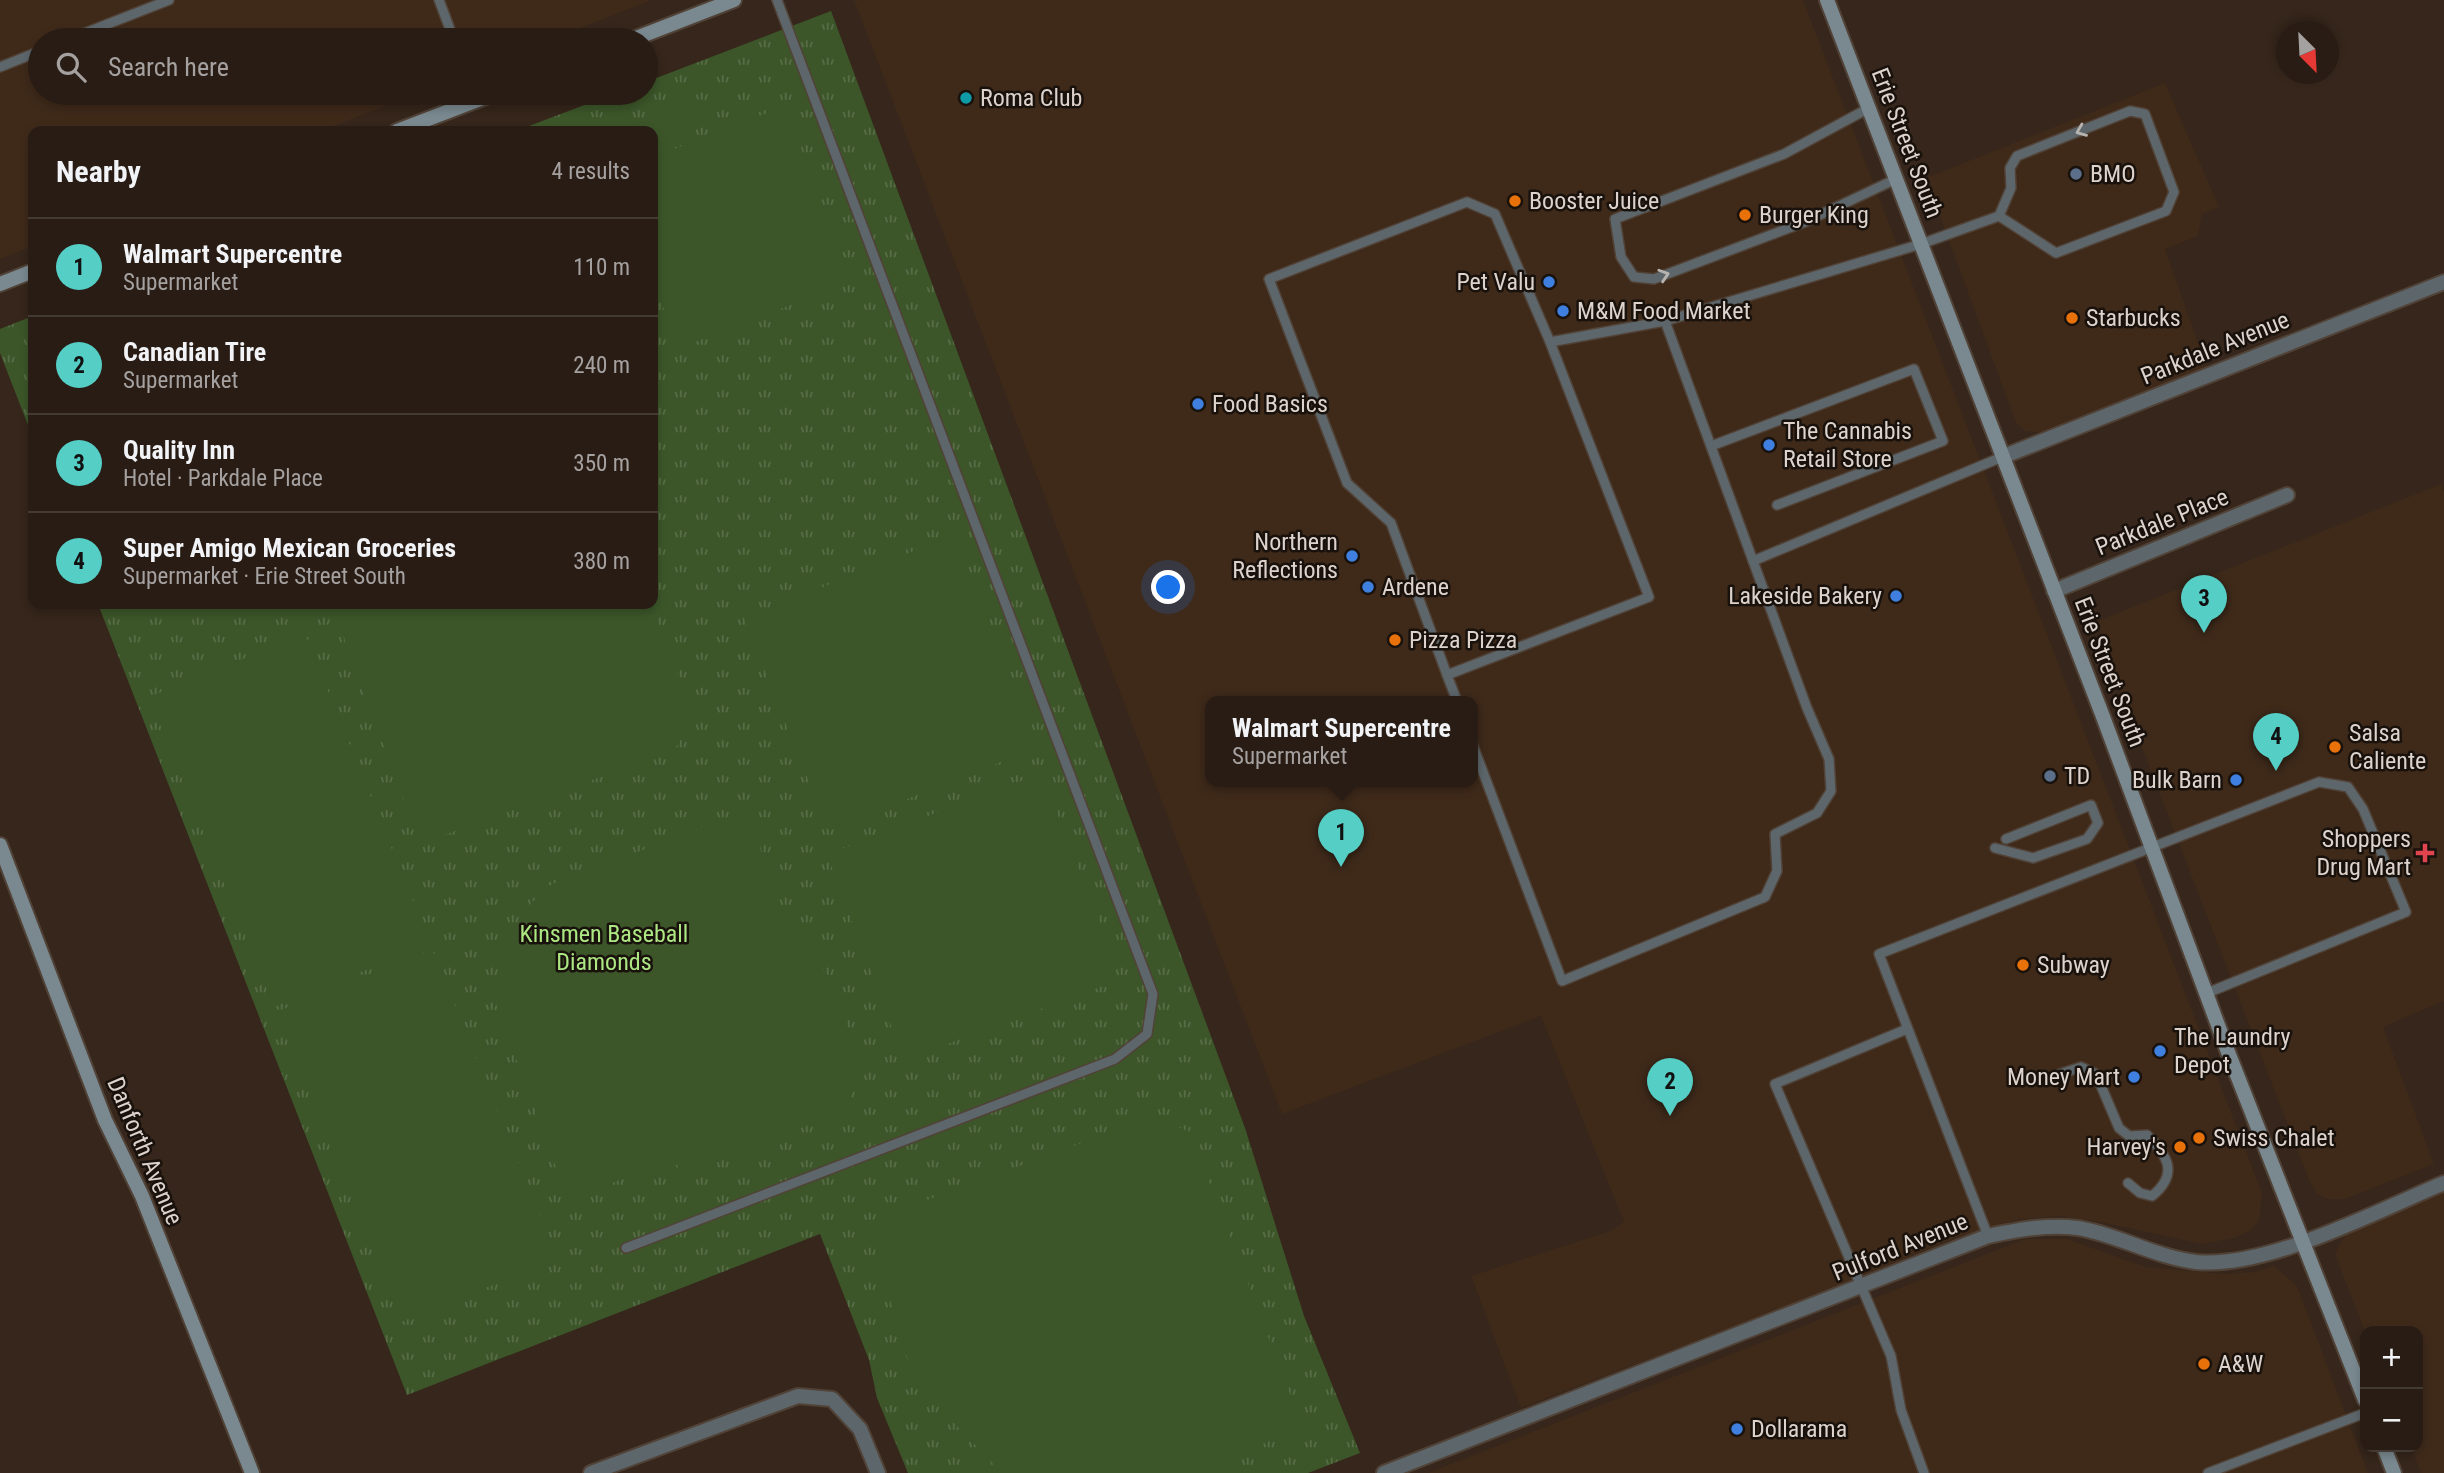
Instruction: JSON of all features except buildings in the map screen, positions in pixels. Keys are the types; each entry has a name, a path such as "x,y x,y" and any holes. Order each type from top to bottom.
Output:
{"main road":[{"path":"658,30 734,0"},
{"name":"Erie Street South","path":"1831,1 2002,457 2361,1389"},
{"path":"408,126 456,105"},
{"path":"0,284 28,273"},
{"name":"Danforth Avenue","path":"0,845 105,1120 142,1196 252,1473"},
{"path":"2386,1452 2394,1473"}],"street":[{"name":"Parkdale Avenue","path":"2002,457 2444,282"},
{"name":"Parkdale Place","path":"2054,591 2287,495"},
{"name":"Pulford Avenue","path":"1384,1473 1988,1236 2040,1226 2080,1228 2141,1250 2197,1262 2258,1257 2444,1184"},
{"path":"591,1473 798,1396 832,1399 860,1429 878,1473"}],"lane":[{"path":"98,28 169,0"},
{"path":"439,0 450,28"},
{"path":"626,1248 1115,1059 1147,1034 1153,993 777,0"},
{"path":"0,67 28,56"},
{"path":"1870,107 1784,154 1615,219 1621,257 1634,277 1654,279 1767,237 1896,179"},
{"path":"1550,342 1665,321 1921,244 1999,216 2011,188 2010,168 2017,156 2130,111 2145,114 2174,192 2166,211 2056,253 1999,216"},
{"path":"1447,675 1649,597 1550,342 1495,214 1467,202 1269,278 1347,483 1391,523 1447,675 1455,696"},
{"path":"1478,759 1562,981 1765,897 1777,871 1775,834 1817,813 1831,791 1829,759 1807,708 1665,321"},
{"path":"1711,446 1914,369 1942,441 1777,505"},
{"path":"1753,561 2002,457"},
{"path":"1988,1236 1879,954 2319,782 2348,787 2363,809 2406,912 2207,993"},
{"path":"1995,848 2033,858 2087,839 2098,823 2091,805 2006,839"},
{"path":"1907,1028 1775,1084 1891,1356 1901,1410 1924,1473"},
{"path":"2060,1074 2081,1067 2096,1074 2119,1128 2129,1136 2147,1135 2161,1149 2169,1171 2165,1185 2152,1196 2140,1193 2128,1182"},
{"path":"2208,1473 2360,1415"}],"shaded area":[{"path":"0,0 652,0 581,28 28,28 28,105 387,105 334,126 28,126 28,248 0,259"},
{"path":"854,0 1803,0 2262,1193 2259,1221 2250,1231 2234,1238 2202,1244 2096,1221 2059,1216 2021,1219 1957,1237 1793,1304 1521,1408 1471,1276 1610,1231 1624,1222 1541,1016 1282,1114"},
{"path":"2165,83 2219,207 2202,214 2198,236 2165,249 2207,368 2043,433 2025,431 2016,423 1926,178"},
{"path":"2441,484 2444,492 2444,1001 2383,1027 2434,1164 2345,1199 2328,1199 2317,1194 2309,1180 2117,683 2098,621"},
{"path":"2444,1191 2444,1473 2421,1473 2413,1452 2423,1452 2423,1326 2363,1326 2335,1254 2348,1230"},
{"path":"2025,1239 2067,1239 2146,1267 2224,1274 2256,1272 2274,1266 2297,1286 2368,1473 1428,1473"}],"green space":[{"name":"Kinsmen Baseball Diamonds","path":"831,11 1245,1128 1304,1316 1360,1453 1308,1473 908,1473 877,1398 869,1360 820,1234 407,1395 100,609 658,609 658,126 529,126 584,105 658,105 658,77"},
{"path":"696,97 697,100 701,99 709,118 658,139 658,126 633,126 674,110 672,106"},
{"path":"785,106 848,271 840,286 679,348 658,293 658,155"},
{"path":"28,318 28,425 0,353 0,329"},
{"path":"954,535 1032,731 1021,754 828,830 744,618"},
{"path":"341,609 653,609 693,717 675,749 420,844 345,641 339,615"},
{"path":"305,634 430,944 274,1007 149,697"},
{"path":"1042,773 1116,969 1108,984 904,1060 827,854"},
{"path":"747,811 784,916 806,928 866,1073 840,1112 691,1173 669,1161 568,1200 492,993 505,950 525,909 552,884"},
{"path":"432,949 557,1259 401,1322 276,1012"},
{"path":"1153,1117 1190,1132 1303,1428 1189,1473 1002,1473 914,1381 867,1222"}],"place":[{"name":"Roma Club","path":"966,98"},
{"name":"BMO","path":"2076,174"},
{"name":"Booster Juice","path":"1515,201"},
{"name":"Burger King","path":"1745,215"},
{"name":"Pet Valu","path":"1549,282"},
{"name":"M&M Food Market","path":"1563,311"},
{"name":"Starbucks","path":"2072,318"},
{"name":"Food Basics","path":"1198,404"},
{"name":"The Cannabis Retail Store","path":"1769,445"},
{"name":"Northern Reflections","path":"1352,556"},
{"name":"Ardene","path":"1368,587"},
{"name":"Lakeside Bakery","path":"1896,596"},
{"name":"Quality Inn","path":"2204,633"},
{"name":"Pizza Pizza","path":"1395,640"},
{"name":"Salsa Caliente","path":"2335,747"},
{"name":"Super Amigo Mexican Groceries","path":"2276,771"},
{"name":"TD","path":"2050,776"},
{"name":"Bulk Barn","path":"2236,780"},
{"name":"Shoppers Drug Mart","path":"2425,853"},
{"name":"Walmart Supercentre","path":"1341,867"},
{"name":"Subway","path":"2023,965"},
{"name":"The Laundry Depot","path":"2160,1051"},
{"name":"Money Mart","path":"2134,1077"},
{"name":"Canadian Tire","path":"1670,1116"},
{"name":"Swiss Chalet","path":"2199,1138"},
{"name":"Harvey's","path":"2180,1147"},
{"name":"A&W","path":"2204,1364"},
{"name":"Dollarama","path":"1737,1429"}]}
